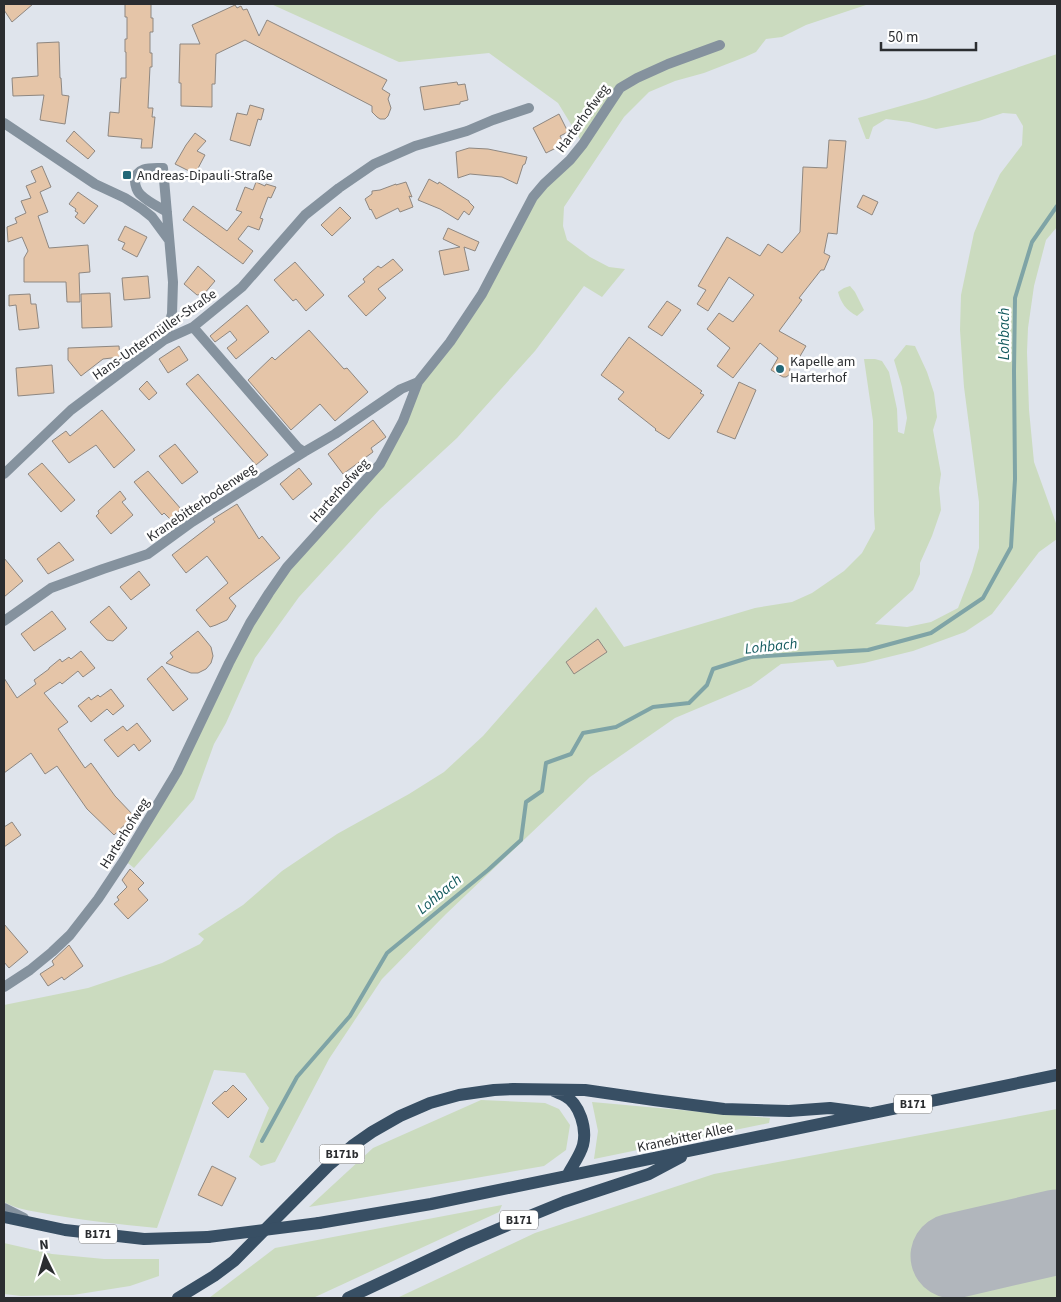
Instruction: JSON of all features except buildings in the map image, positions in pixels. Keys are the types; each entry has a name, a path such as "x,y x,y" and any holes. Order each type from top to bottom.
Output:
{"main road":[{"name":"Kranebitter Allee","path":"53,1228 144,1239 208,1237 319,1223 431,1204 1057,1075"},
{"name":"B171b","path":"545,1089 565,1095 577,1110 582,1122 584,1133 582,1146 567,1176"},
{"name":"B171b","path":"178,1298 234,1261 328,1166 352,1146 386,1124 414,1110 430,1103 459,1095 494,1090 585,1090 724,1109 789,1111 830,1108 868,1113"},
{"name":"B171","path":"348,1298 464,1244 546,1209 603,1188 649,1174 692,1151"},
{"name":"B171","path":"4,1217 53,1228"}],"street":[{"name":"Harterhofweg","path":"4,987 30,970 52,952 70,935 98,899 177,772 228,663 264,600 287,567 380,464 402,421 418,382 450,342 482,294 533,197 570,160 583,144 620,88 668,64 720,45"},
{"name":"Hans-Untermüller-Straße","path":"4,474 71,410 164,340 193,327 242,287 305,216 339,188 374,164 415,146 467,131 529,108"},
{"path":"4,122 95,184 125,198 142,209 152,217 170,241"},
{"path":"164,340 172,314 173,282 170,241 163,168 146,168 139,171 135,184 139,194 167,212"},
{"path":"193,327 298,448 304,452"},
{"name":"Kranebitterbodenweg","path":"4,621 52,588 148,554 192,522 334,434 401,389 418,382"},
{"path":"4,1208 53,1228"}],"green space":[{"path":"271,4 869,4 806,25 782,37 766,39 756,52 745,57 649,92 624,117 564,207 563,226 567,240 590,257 609,267 625,269 602,297 584,286 535,351 457,438 380,509 299,597 255,658 226,723 214,744 194,799 134,868 124,860 269,593 380,464 418,382 450,342 533,197 583,144 558,103 489,53 399,62"},
{"path":"1057,54 1057,227 1046,240 1034,286 1028,328 1027,352 1029,410 1034,462 1057,526 1057,539 1039,552 992,614 965,632 913,651 864,663 837,667 833,660 781,664 751,686 675,718 590,777 446,914 382,979 329,1059 275,1162 261,1166 249,1157 269,1108 245,1073 214,1070 157,1228 52,1215 12,1206 4,1202 4,1005 88,988 162,963 200,944 204,939 198,934 243,905 282,871 337,834 444,772 483,736 596,607 624,647 755,608 792,602 812,593 844,571 862,553 875,529 873,421 864,359 882,361 889,372 897,409 898,432 904,434 907,418 902,387 894,360 906,345 915,346 934,393 937,417 933,430 941,474 939,488 941,510 920,563 920,574 913,590 875,624 907,627 931,622 958,608 979,548 979,502 964,387 960,330 961,295 974,233 1000,174 1022,145 1023,126 1016,114 1003,113 979,121 936,129 909,122 886,119 873,127 869,139 866,139 858,118 926,99"},
{"path":"850,286 864,310 857,316 844,306 838,292"},
{"path":"481,1100 545,1103 559,1109 570,1125 566,1150 544,1166 309,1207 373,1148"},
{"path":"592,1102 770,1118 769,1123 594,1159 598,1131"},
{"path":"1057,1109 1057,1298 397,1298 535,1233 714,1174"},
{"path":"502,1205 499,1212 313,1298 209,1298 275,1248"},
{"path":"4,1243 52,1254 104,1259 159,1259 159,1276 130,1286 73,1295 21,1296 4,1294"}],"waterway":[{"name":"Lohbach","path":"262,1141 297,1077 350,1016 387,953 488,870 521,840 526,802 542,791 546,763 571,754 583,733 616,727 653,707 689,703 707,685 713,669 751,657 868,650 931,633 983,598 1011,547 1015,479 1015,298 1032,242 1057,206"}],"runway":[{"path":"953,1256 1057,1232"}],"place":[{"name":"Andreas-Dipauli-Straße","path":"127,175"},
{"name":"Kapelle am Harterhof","path":"780,369"}]}
